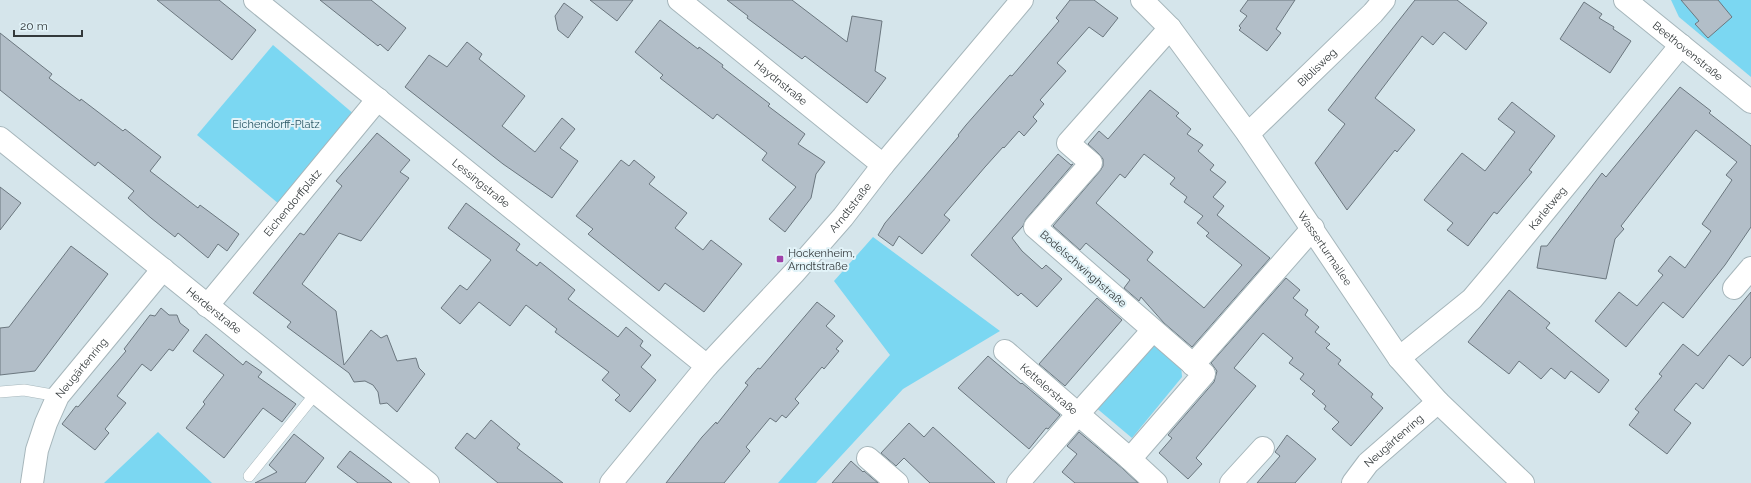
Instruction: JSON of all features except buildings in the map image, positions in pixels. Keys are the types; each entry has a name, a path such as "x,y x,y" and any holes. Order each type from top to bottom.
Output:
{"street":[{"name":"Lessingstraße","path":"255,0 708,366"},
{"name":"Haydnstraße","path":"680,0 883,165"},
{"name":"Arndtstraße","path":"611,483 708,366 794,273 843,217 883,165 1022,0"},
{"name":"Wasserturmallee","path":"1142,0 1170,28 1248,134 1313,228 1399,358 1438,402 1523,483"},
{"name":"Biblisweg","path":"1248,134 1368,18 1384,0"},
{"name":"Beethovenstraße","path":"1625,0 1751,102"},
{"name":"Bodelschwinghstraße","path":"1130,459 1204,374 1035,227 1091,163 1068,144 1170,28"},
{"name":"Karletweg","path":"1399,358 1472,299 1500,267 1681,45"},
{"name":"Eichendorffplatz","path":"207,306 378,99"},
{"name":"Herderstraße","path":"0,138 428,483"},
{"path":"1193,365 1313,228"},
{"path":"1734,288 1751,268"},
{"name":"Neugärtenring","path":"32,483 36,450 58,396 164,269"},
{"path":"1153,330 1078,414 1156,483"},
{"name":"Kettelerstraße","path":"1005,351 1078,414 1018,483"},
{"name":"Neugärtenring","path":"1353,483 1368,463 1438,402"},
{"path":"1231,483 1263,448"},
{"path":"868,458 897,483"}],"lane":[{"path":"0,392 24,390 58,396"},
{"path":"249,476 316,393"}],"green space":[{"path":"1671,0 1751,0 1751,77 1679,17"},
{"name":"Eichendorff-Platz","path":"273,45 355,115 279,204 197,135"},
{"path":"873,237 1000,331 903,389 816,483 778,483 890,355 834,281"},
{"path":"1150,339 1181,364 1182,377 1132,438 1094,406"},
{"path":"158,432 212,483 104,483"}],"place":[{"name":"Hockenheim, Arndtstraße","path":"780,259"}]}
